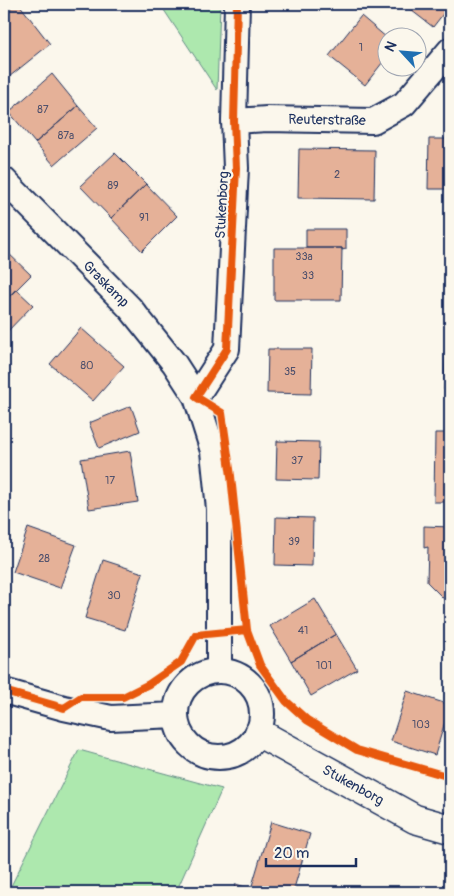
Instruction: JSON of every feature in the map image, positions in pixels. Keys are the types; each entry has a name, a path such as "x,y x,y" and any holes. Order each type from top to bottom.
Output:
{"street":[{"name":"Stukenborg","path":"196,397 227,349 236,168 234,121 237,4"},
{"name":"Reuterstraße","path":"234,121 267,119 373,121 404,104 450,50"},
{"name":"Graskamp","path":"4,180 130,308 174,363 196,397"},
{"path":"196,397 213,451 219,509 219,671"},
{"path":"219,671 240,676 256,691 263,712 259,733 247,749 229,757 210,758 192,749 186,742 180,734 175,715 178,698 188,684 202,674 219,671"},
{"path":"4,692 111,718 175,715"},
{"name":"Stukenborg","path":"259,733 414,819 450,829"}],"green space":[{"path":"160,4 220,4 217,90"},
{"path":"79,750 222,789 176,892 8,892"}],"building":[{"path":"4,4 16,4 4,13"},
{"path":"16,4 19,4 50,44 4,81 4,13"},
{"path":"403,4 450,4 450,5 433,27"},
{"path":"361,16 376,29 376,71 365,85 329,56"},
{"path":"52,74 78,106 35,143 9,112"},
{"path":"78,106 97,128 54,165 35,143"},
{"path":"429,139 450,139 450,189 428,189"},
{"path":"299,149 375,150 374,199 298,198"},
{"path":"115,153 146,184 111,218 80,186"},
{"path":"146,184 177,216 142,251 111,218"},
{"path":"306,229 346,229 346,249 306,248"},
{"path":"274,248 342,248 341,300 274,300"},
{"path":"4,251 31,275 4,302"},
{"path":"16,289 33,305 4,335 4,302"},
{"path":"81,328 124,366 93,401 50,364"},
{"path":"446,331 450,331 450,390 444,390"},
{"path":"268,349 312,349 311,394 267,393"},
{"path":"131,406 140,431 99,448 89,423"},
{"path":"435,433 450,433 450,502 434,502"},
{"path":"277,441 319,442 318,480 276,479"},
{"path":"130,451 138,502 89,509 81,459"},
{"path":"276,517 313,518 312,566 275,565"},
{"path":"424,526 450,527 450,605 427,582 428,547 424,548"},
{"path":"28,528 76,545 60,588 13,572"},
{"path":"103,560 143,573 125,630 85,618"},
{"path":"315,599 336,634 291,661 270,626"},
{"path":"336,634 357,669 311,696 291,661"},
{"path":"407,691 450,705 435,755 391,741"},
{"path":"271,822 310,834 293,892 234,892 236,884 251,889"}],"cycle path":[{"path":"237,4 234,121 236,168 227,349 196,397 222,413 231,476 247,630 260,665 286,701 307,720 357,750 450,777"},
{"path":"4,691 64,708 81,697 123,697 149,684 181,662 196,635 247,630"}]}
